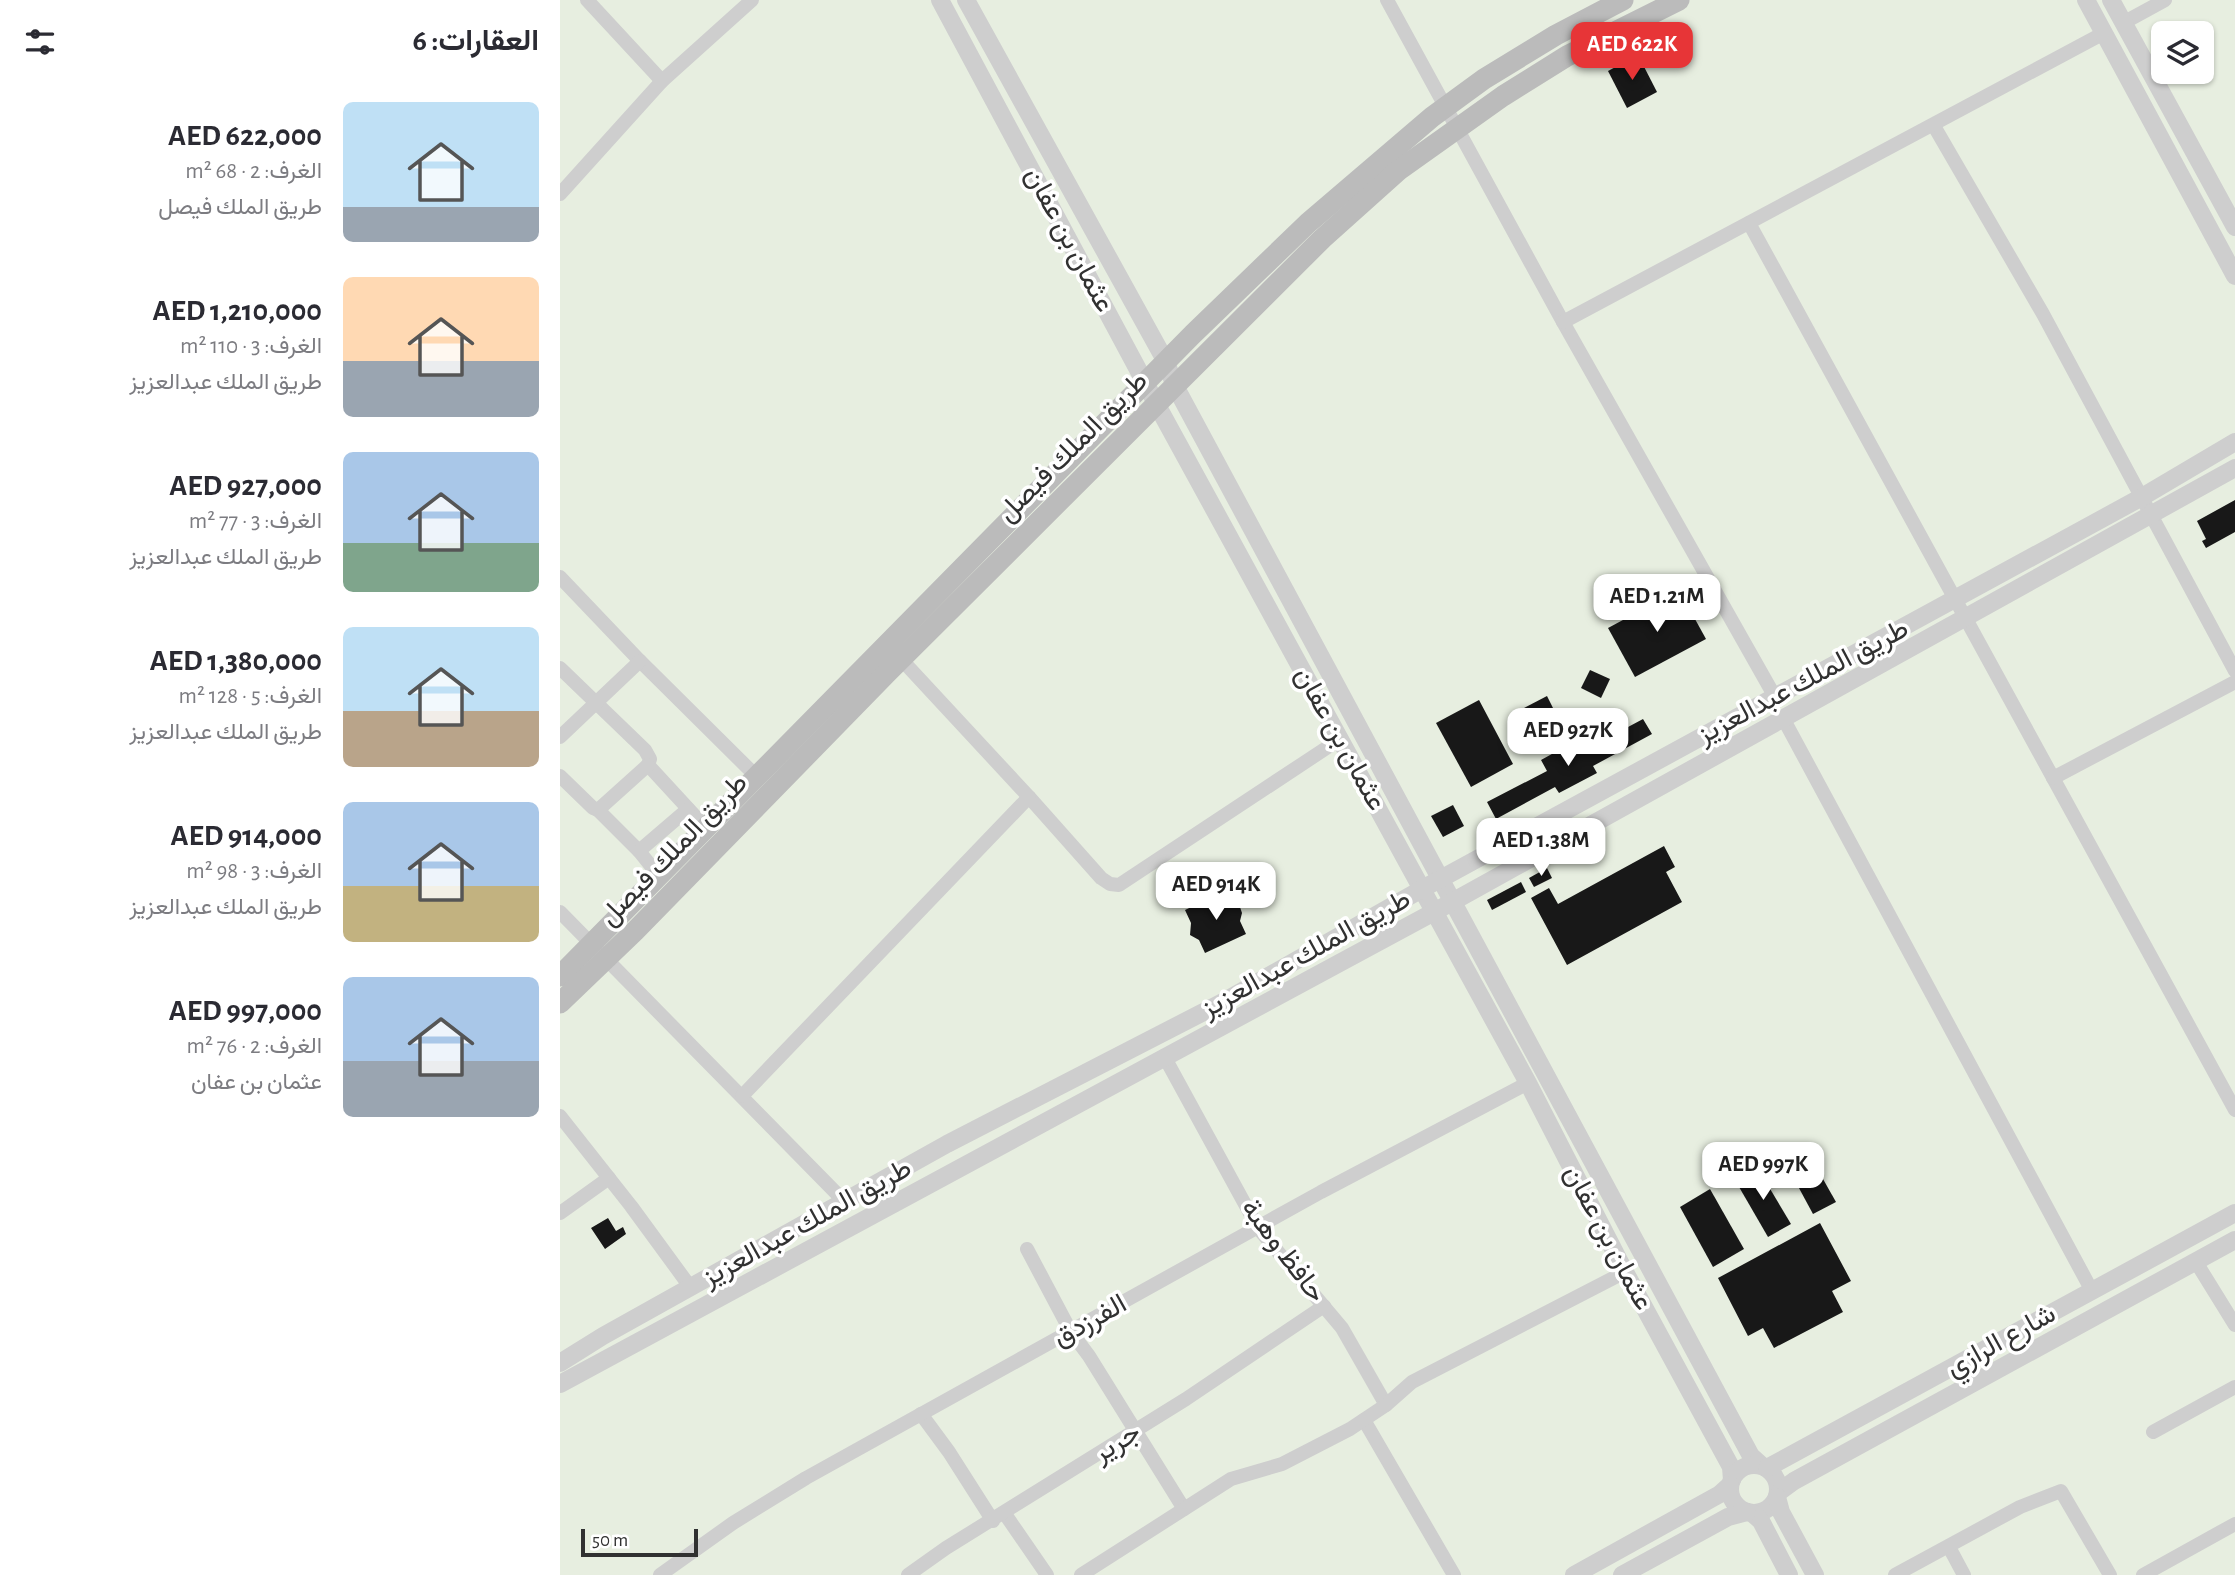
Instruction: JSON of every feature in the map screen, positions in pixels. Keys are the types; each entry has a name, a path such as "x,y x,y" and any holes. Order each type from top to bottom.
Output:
{"main road":[{"name":"طريق الملك فيصل","path":"560,1003 659,876 1166,362 1308,223 1446,107 1484,79 1556,35 1623,0"},
{"name":"طريق الملك فيصل","path":"560,976 599,951 901,659 1322,239 1399,170 1457,127 1567,56 1679,0"}],"street":[{"path":"587,0 662,81"},
{"path":"560,194 662,81 752,0"},
{"name":"عثمان بن عفان","path":"940,0 1157,405 1528,1083 1625,1272 1731,1467 1731,1482"},
{"name":"عثمان بن عفان","path":"966,0 1166,362 1174,384 1751,1456 1764,1466"},
{"path":"1387,0 1563,323 1775,697"},
{"path":"2086,0 2235,276"},
{"path":"2111,0 2235,227"},
{"path":"2123,23 2165,0"},
{"path":"1563,323 2104,33"},
{"path":"1934,126 2043,314 2235,671"},
{"path":"1749,223 2235,1110"},
{"name":"طريق الملك عبدالعزيز","path":"560,1363 603,1336 947,1144 1223,1002 1442,878 1955,600 2235,442"},
{"name":"طريق الملك عبدالعزيز","path":"560,1384 1434,912 2235,468"},
{"path":"560,577 757,777"},
{"path":"901,659 1101,878 1110,884 1119,885 1340,739"},
{"path":"560,737 640,661"},
{"path":"560,668 645,750 650,759 648,765 598,810"},
{"path":"2053,778 2235,682"},
{"path":"1783,718 2092,1292"},
{"path":"648,765 706,828"},
{"path":"560,776 639,851 659,876"},
{"path":"742,1097 1029,797"},
{"path":"639,851 688,809"},
{"path":"560,912 845,1202"},
{"name":"حافظ وهبة","path":"1164,1056 1258,1228 1342,1328 1386,1405"},
{"name":"الفرزدق","path":"660,1575 733,1523 921,1414 1528,1083"},
{"path":"560,1116 691,1287"},
{"path":"560,1213 609,1178"},
{"name":"شارع الرازي","path":"1764,1466 2235,1213"},
{"name":"شارع الرازي","path":"1778,1494 1794,1481 2235,1240"},
{"path":"1027,1249 1071,1332 1184,1509"},
{"path":"2196,1262 2235,1325"},
{"path":"1081,1575 1231,1479 1282,1464 1364,1420 1412,1382 1625,1272"},
{"name":"جرير","path":"908,1575 1136,1431 1324,1306"},
{"path":"2152,1432 2235,1387"},
{"path":"921,1414 1047,1575"},
{"path":"1364,1420 1454,1575"},
{"path":"1574,1575 1720,1494 1740,1469 1749,1465 1764,1466 1774,1474 1778,1483 1781,1512 1815,1575"},
{"path":"1731,1482 1731,1494 1735,1504 1761,1521 1789,1575"},
{"path":"1895,1575 2020,1507 2061,1491 2110,1575"},
{"path":"1628,1574 1728,1517 1762,1512 1770,1508 1778,1494"},
{"path":"2143,1575 2235,1524"},
{"path":"1949,1547 1964,1575"}],"shaded area":[{"path":"560,0 2235,0 2235,1575 560,1575"}],"building":[{"path":"1638,55 1657,92 1627,108 1608,71"},
{"path":"2235,500 2235,532 2206,548 2202,541 2206,539 2197,521"},
{"path":"1679,590 1706,639 1635,677 1608,628"},
{"path":"1590,670 1610,679 1601,698 1581,688"},
{"path":"1547,696 1569,740 1543,753 1520,710"},
{"path":"1479,700 1513,764 1471,787 1436,723"},
{"path":"1643,719 1652,734 1593,766 1597,773 1559,793 1555,787 1496,819 1487,802 1547,771 1541,760 1579,739 1585,750"},
{"path":"1453,805 1464,826 1443,837 1431,816"},
{"path":"1664,846 1675,867 1666,872 1682,902 1567,965 1531,898 1549,888 1558,904"},
{"path":"1547,868 1552,878 1534,887 1529,878"},
{"path":"1521,882 1526,892 1492,910 1487,900"},
{"path":"1225,891 1230,901 1240,907 1240,921 1246,934 1205,953 1199,940 1190,935 1191,923 1185,910"},
{"path":"1802,1142 1836,1202 1813,1214 1780,1153"},
{"path":"1757,1167 1791,1224 1768,1237 1735,1180"},
{"path":"1710,1189 1744,1249 1713,1267 1680,1207"},
{"path":"608,1218 616,1231 623,1227 626,1234 605,1249 591,1228"},
{"path":"1820,1223 1851,1281 1832,1291 1843,1312 1774,1348 1763,1328 1748,1336 1718,1278"}]}
